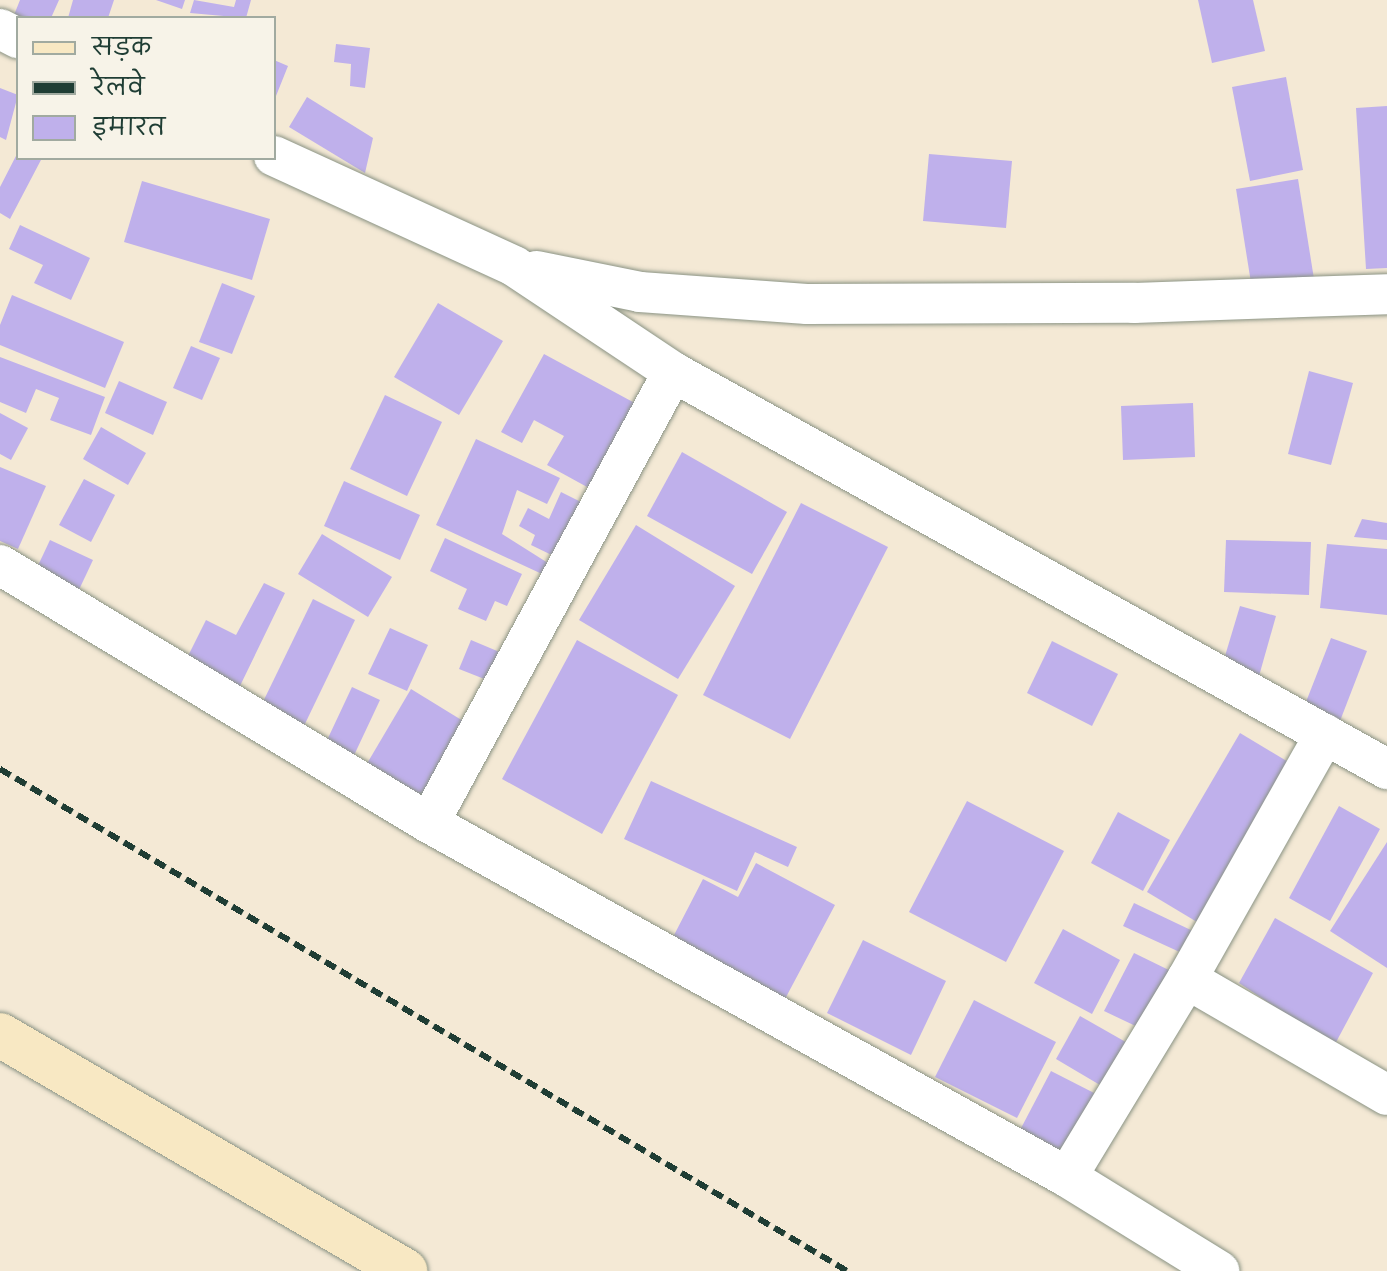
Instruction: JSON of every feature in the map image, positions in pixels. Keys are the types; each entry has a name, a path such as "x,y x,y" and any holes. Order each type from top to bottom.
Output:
{"street":[{"path":"276,157 514,266 673,372 1387,769"},
{"path":"514,266 640,292 807,304 1134,303 1387,294"},
{"path":"429,823 673,372"},
{"path":"0,565 429,823 1067,1177 1219,1271"},
{"path":"1067,1177 1187,979 1325,734"},
{"path":"1187,979 1387,1095"},
{"path":"0,1035 405,1271"}],"building":[{"path":"20,0 59,0 52,16 16,16 8,30"},
{"path":"73,0 114,0 109,16 69,16"},
{"path":"156,0 185,0 182,9"},
{"path":"194,0 234,7 236,0 251,0 247,16 190,13"},
{"path":"1198,0 1253,0 1265,51 1212,63"},
{"path":"336,44 370,48 365,88 350,86 351,64 334,62"},
{"path":"276,61 288,66 276,96"},
{"path":"1286,77 1303,170 1250,181 1232,87"},
{"path":"0,88 16,94 16,102 6,140 0,137"},
{"path":"307,97 373,138 365,173 289,127"},
{"path":"1387,106 1387,268 1366,269 1356,108"},
{"path":"929,154 1012,161 1006,228 923,221"},
{"path":"16,156 16,160 41,160 10,219 0,213 0,187"},
{"path":"1298,179 1314,279 1252,289 1236,189"},
{"path":"142,181 270,219 252,280 124,242"},
{"path":"20,225 90,258 71,300 34,283 43,265 9,249"},
{"path":"222,283 255,296 232,354 199,342"},
{"path":"12,295 124,342 105,388 0,345 0,325"},
{"path":"438,303 503,341 459,415 394,377"},
{"path":"191,346 220,358 202,400 173,388"},
{"path":"544,354 644,408 598,493 547,465 564,436 534,420 522,443 501,432"},
{"path":"0,357 105,397 91,435 50,420 59,398 36,389 26,413 0,402"},
{"path":"1309,371 1353,383 1331,465 1288,454"},
{"path":"119,381 167,402 153,435 105,413"},
{"path":"385,395 442,422 407,496 350,469"},
{"path":"1193,403 1195,457 1123,460 1121,406"},
{"path":"0,413 28,428 11,460 0,454"},
{"path":"101,427 146,453 128,485 83,459"},
{"path":"476,439 560,478 547,504 517,490 502,534 548,563 555,580 436,525"},
{"path":"682,452 787,512 752,574 647,516"},
{"path":"0,467 46,486 18,549 0,541"},
{"path":"84,479 115,495 91,542 59,525"},
{"path":"344,481 420,515 400,560 324,526"},
{"path":"561,492 591,507 564,561 531,545 535,535 519,526 528,508 549,519"},
{"path":"801,503 888,547 790,739 703,695"},
{"path":"1362,519 1387,523 1387,540 1354,537"},
{"path":"636,525 735,586 678,679 579,620"},
{"path":"322,534 392,577 368,617 298,574"},
{"path":"445,538 522,574 507,606 495,601 486,621 458,609 467,589 430,571"},
{"path":"50,540 93,560 77,594 34,574"},
{"path":"1226,540 1311,542 1309,595 1224,592"},
{"path":"1327,544 1387,549 1387,615 1320,608"},
{"path":"264,583 285,593 239,688 185,662 206,620 236,635"},
{"path":"313,599 355,620 302,730 259,710"},
{"path":"1240,606 1276,616 1259,676 1222,666"},
{"path":"390,628 428,645 407,691 368,674"},
{"path":"1331,638 1367,651 1340,721 1304,707"},
{"path":"471,640 509,656 497,684 459,669"},
{"path":"577,640 678,695 602,834 502,779"},
{"path":"1052,641 1118,674 1092,726 1027,693"},
{"path":"352,687 380,700 349,766 321,753"},
{"path":"411,689 468,724 432,807 362,772"},
{"path":"1240,733 1300,769 1207,928 1147,892"},
{"path":"651,781 797,847 788,867 755,852 737,891 624,839"},
{"path":"967,801 1064,851 1006,962 909,912"},
{"path":"1339,806 1380,829 1330,921 1289,898"},
{"path":"1118,812 1170,840 1143,891 1091,863"},
{"path":"1387,842 1387,968 1330,931"},
{"path":"756,863 835,905 785,999 672,939 703,879 738,897"},
{"path":"1134,903 1195,932 1184,954 1123,926"},
{"path":"1275,918 1373,973 1334,1046 1239,983"},
{"path":"1063,929 1120,960 1092,1014 1034,983"},
{"path":"863,940 946,981 911,1055 827,1013"},
{"path":"1134,953 1179,975 1144,1030 1104,1011"},
{"path":"974,1000 1056,1042 1017,1118 935,1077"},
{"path":"1080,1016 1131,1045 1105,1088 1056,1059"},
{"path":"1051,1071 1098,1095 1065,1157 1019,1132"}],"railway":[{"path":"0,769 847,1271"}]}
